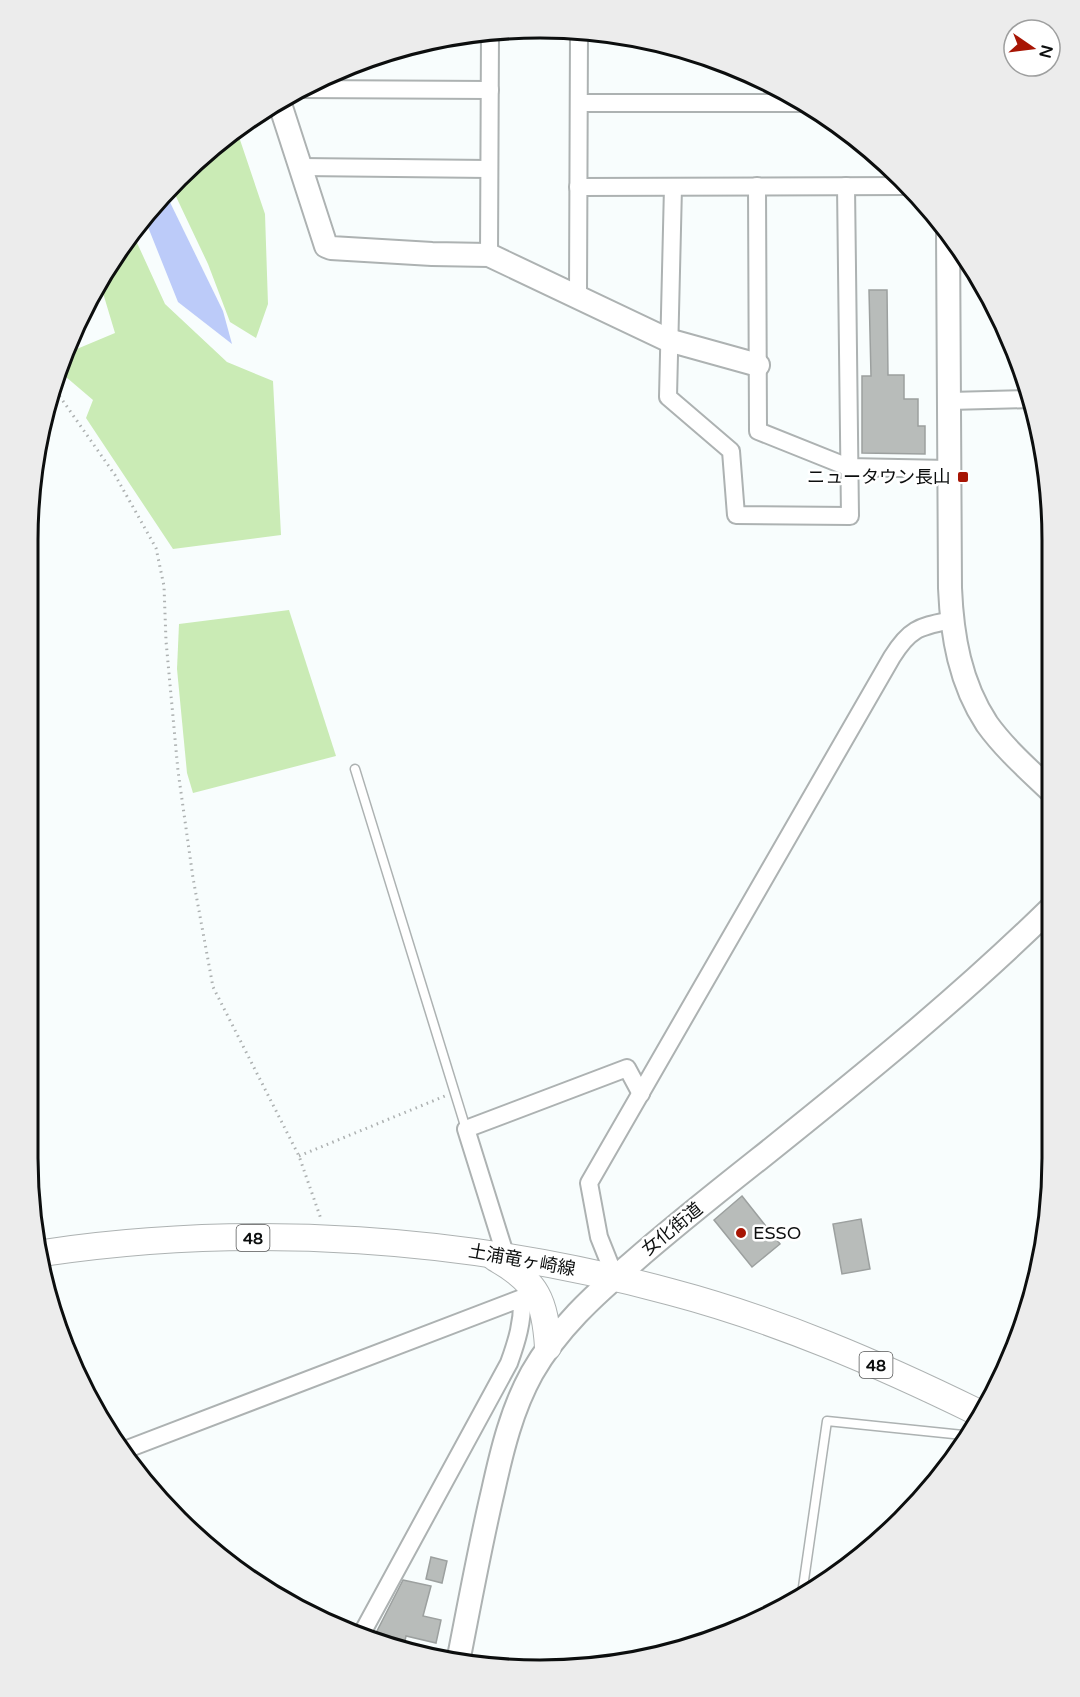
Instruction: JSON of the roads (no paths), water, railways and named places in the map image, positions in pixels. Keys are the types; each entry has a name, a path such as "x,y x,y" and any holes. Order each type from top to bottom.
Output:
{"main road":[{"name":"土浦竜ヶ崎線","path":"46,1252 164,1240 278,1238 406,1244 496,1255 615,1277 728,1309 881,1366 974,1410"},
{"path":"496,1255 527,1281 534,1290 547,1322 548,1347"}],"street":[{"path":"578,297 579,40"},
{"path":"489,255 490,41"},
{"path":"318,89 489,90"},
{"path":"579,103 787,103"},
{"path":"282,109 326,246 432,254 489,255 668,340 758,364"},
{"path":"301,167 489,169"},
{"path":"757,186 758,430 848,467 949,469"},
{"path":"673,187 668,397 731,451 736,515 850,516 846,186"},
{"path":"578,187 896,186"},
{"path":"948,247 951,620 959,662 975,703 1004,745 1042,782"},
{"path":"949,401 1022,399"},
{"path":"615,1277 602,1245 590,1183 891,657 901,642 912,632 922,627 951,620"},
{"name":"女化街道","path":"460,1653 483,1531 505,1438 531,1375 548,1347 578,1312 615,1277 876,1066 978,978 1042,917"},
{"path":"496,1255 466,1129 627,1068 641,1094"},
{"path":"130,1448 522,1298 523,1314 518,1339 509,1364 365,1628"},
{"path":"509,1364 531,1375"}],"lane":[{"path":"355,769 466,1129"},
{"path":"803,1584 827,1421 959,1435"}],"water":[{"path":"169,201 223,311 232,344 178,302 148,226"}],"place":[{"name":"ニュータウン長山","path":"963,477"},
{"name":"ESSO","path":"741,1233"}]}
